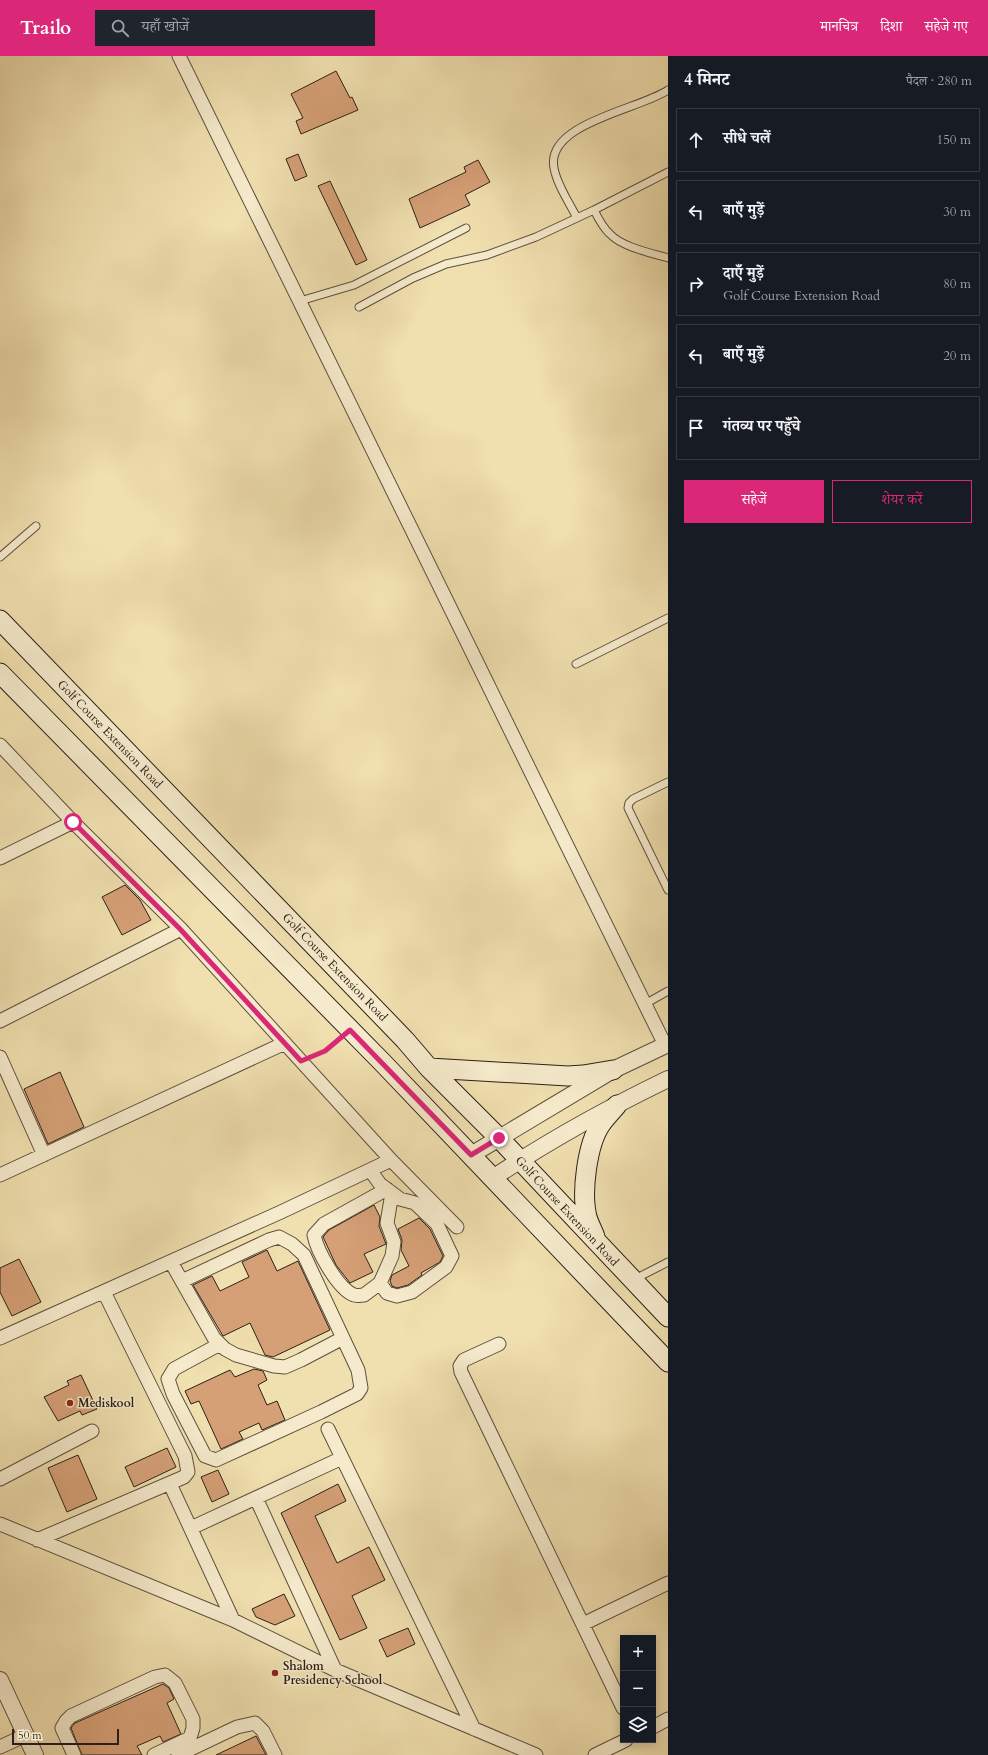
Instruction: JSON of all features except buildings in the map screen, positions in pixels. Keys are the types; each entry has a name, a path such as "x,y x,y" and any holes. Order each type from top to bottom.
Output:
{"main road":[{"name":"Golf Course Extension Road","path":"0,620 406,1040 429,1068 499,1138 668,1317"},
{"path":"0,673 350,1030 668,1362"},
{"path":"429,1068 568,1076 613,1070"},
{"path":"598,1244 587,1217 585,1198 587,1170 592,1146 600,1125 617,1105"}],"street":[{"path":"179,56 645,1004 667,1045 613,1070 471,1155"},
{"path":"0,745 73,822 180,929 391,1160 457,1227"},
{"path":"0,858 73,822"},
{"path":"0,1021 180,929"},
{"path":"0,1175 285,1043"},
{"path":"0,1057 44,1155"},
{"path":"493,1178 519,1160 617,1105 667,1081"},
{"path":"0,1338 171,1262 391,1160"},
{"path":"370,1170 380,1184 400,1199 415,1203 437,1224 452,1256 446,1267 412,1292 397,1296 387,1293 380,1283"},
{"path":"389,1191 387,1223 394,1242 392,1256 380,1283 364,1296 354,1295 340,1285 316,1246 314,1235 324,1224 389,1191"},
{"path":"182,1281 279,1237 292,1244 304,1255 358,1370 362,1388 357,1394 321,1412 216,1460 205,1456 173,1394 168,1379 174,1369 220,1344"},
{"path":"171,1262 214,1338 236,1355 274,1366 285,1367 343,1338"},
{"path":"37,1540 170,1484 184,1477 188,1472 184,1456 104,1292"},
{"path":"499,1344 464,1360 460,1366 461,1372 623,1707"},
{"path":"328,1429 474,1729"},
{"path":"0,1479 92,1431"},
{"path":"191,1528 342,1458"},
{"path":"170,1484 232,1620"},
{"path":"256,1498 335,1670"},
{"path":"0,1524 232,1620 335,1670 536,1755"},
{"path":"583,1624 668,1583"},
{"path":"74,1755 62,1728 71,1716 155,1677 165,1675 175,1683 193,1720 193,1728 190,1738 154,1755"},
{"path":"0,1680 35,1755"},
{"path":"656,1725 668,1719"},
{"path":"178,1755 237,1727 255,1723 263,1731 275,1755"},
{"path":"0,1747 26,1735"},
{"path":"595,1755 620,1743"}],"lane":[{"path":"577,218 556,174 554,166 556,150 562,141 582,127 668,90"},
{"path":"358,307 413,278 446,264 497,252 536,237 594,210 668,172"},
{"path":"594,210 603,226 613,237 632,246 668,258"},
{"path":"300,301 354,285 466,228"},
{"path":"0,557 36,526"},
{"path":"576,664 668,618"},
{"path":"667,885 628,808 629,803 633,799 668,782"},
{"path":"645,1004 668,991"},
{"path":"633,1280 668,1262"}],"path":[{"path":"301,1061 325,1051 350,1030"}],"place":[{"name":"Mediskool","path":"70,1403"},
{"name":"Shalom Presidency School","path":"275,1673"}],"route":[{"path":"73,822 180,929 301,1061 325,1051 350,1030 471,1155 499,1138"}]}
